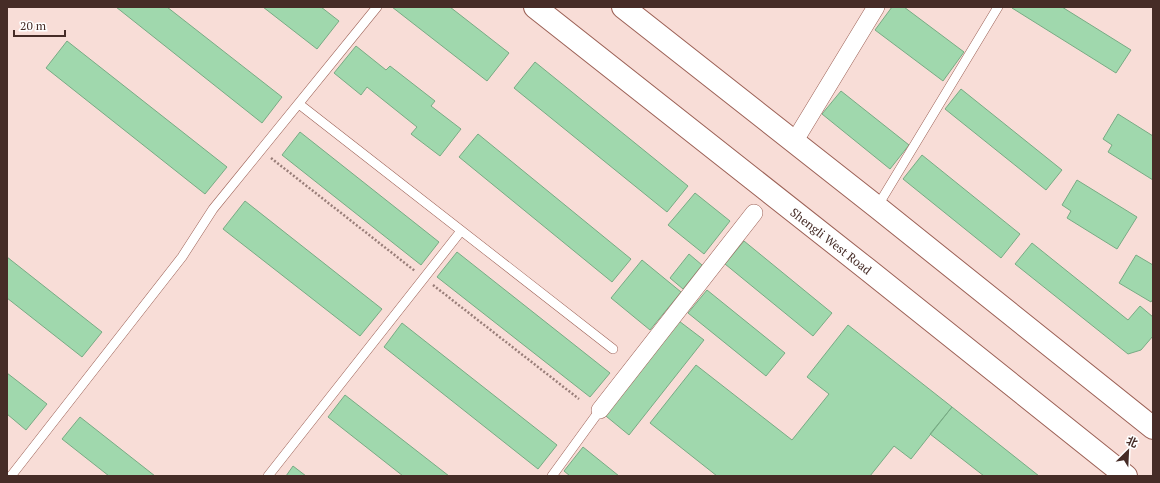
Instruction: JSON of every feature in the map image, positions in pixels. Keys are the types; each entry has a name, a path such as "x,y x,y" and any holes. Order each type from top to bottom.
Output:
{"main road":[{"name":"Shengli West Road","path":"535,7 861,264 1126,476"},
{"path":"623,7 877,207 1153,428"}],"street":[{"path":"794,142 876,7"},
{"path":"600,410 754,213"}],"lane":[{"path":"10,476 182,257 213,209 377,7"},
{"path":"877,207 998,7"},
{"path":"299,104 613,349"},
{"path":"268,476 461,231"},
{"path":"552,476 600,410"}],"building":[{"path":"116,7 167,7 282,97 262,123"},
{"path":"263,7 321,7 339,21 317,49"},
{"path":"392,7 450,7 509,53 487,81"},
{"path":"892,7 904,7 964,52 943,81 875,30"},
{"path":"1012,7 1062,7 1131,50 1116,73"},
{"path":"67,41 227,167 205,194 46,68"},
{"path":"356,46 386,70 390,66 435,101 431,106 461,129 440,156 411,134 417,127 367,87 361,95 334,73"},
{"path":"535,62 688,186 667,212 514,88"},
{"path":"961,89 1062,170 1046,190 945,109"},
{"path":"841,91 909,145 890,169 822,114"},
{"path":"1118,114 1153,136 1153,180 1108,152 1112,145 1103,139"},
{"path":"300,132 439,242 421,265 282,155"},
{"path":"478,134 631,259 612,282 459,157"},
{"path":"922,155 1020,234 1001,258 903,179"},
{"path":"1077,180 1137,217 1117,249 1067,218 1071,211 1062,205"},
{"path":"695,193 730,221 704,254 668,225"},
{"path":"245,201 382,309 360,336 223,229"},
{"path":"744,241 832,313 813,336 725,264"},
{"path":"1032,243 1128,320 1140,306 1153,317 1153,336 1141,350 1128,354 1015,264"},
{"path":"457,252 610,373 590,397 437,277"},
{"path":"689,254 702,265 683,289 670,278"},
{"path":"1136,255 1153,265 1153,299 1151,302 1119,283"},
{"path":"7,257 102,332 82,357 7,298"},
{"path":"642,260 681,292 650,330 611,298"},
{"path":"707,290 785,353 766,376 688,313"},
{"path":"675,318 704,340 629,435 601,412"},
{"path":"402,323 557,445 538,469 384,347"},
{"path":"848,325 952,407 911,459 894,446 870,476 717,476 650,423 696,365 792,440 829,394 807,377"},
{"path":"7,373 47,404 26,430 7,414"},
{"path":"345,395 449,476 403,476 328,417"},
{"path":"952,407 1039,476 984,476 930,434"},
{"path":"80,417 155,476 109,476 62,439"},
{"path":"583,447 619,476 570,476 564,471"},
{"path":"293,466 306,476 286,476"}]}
